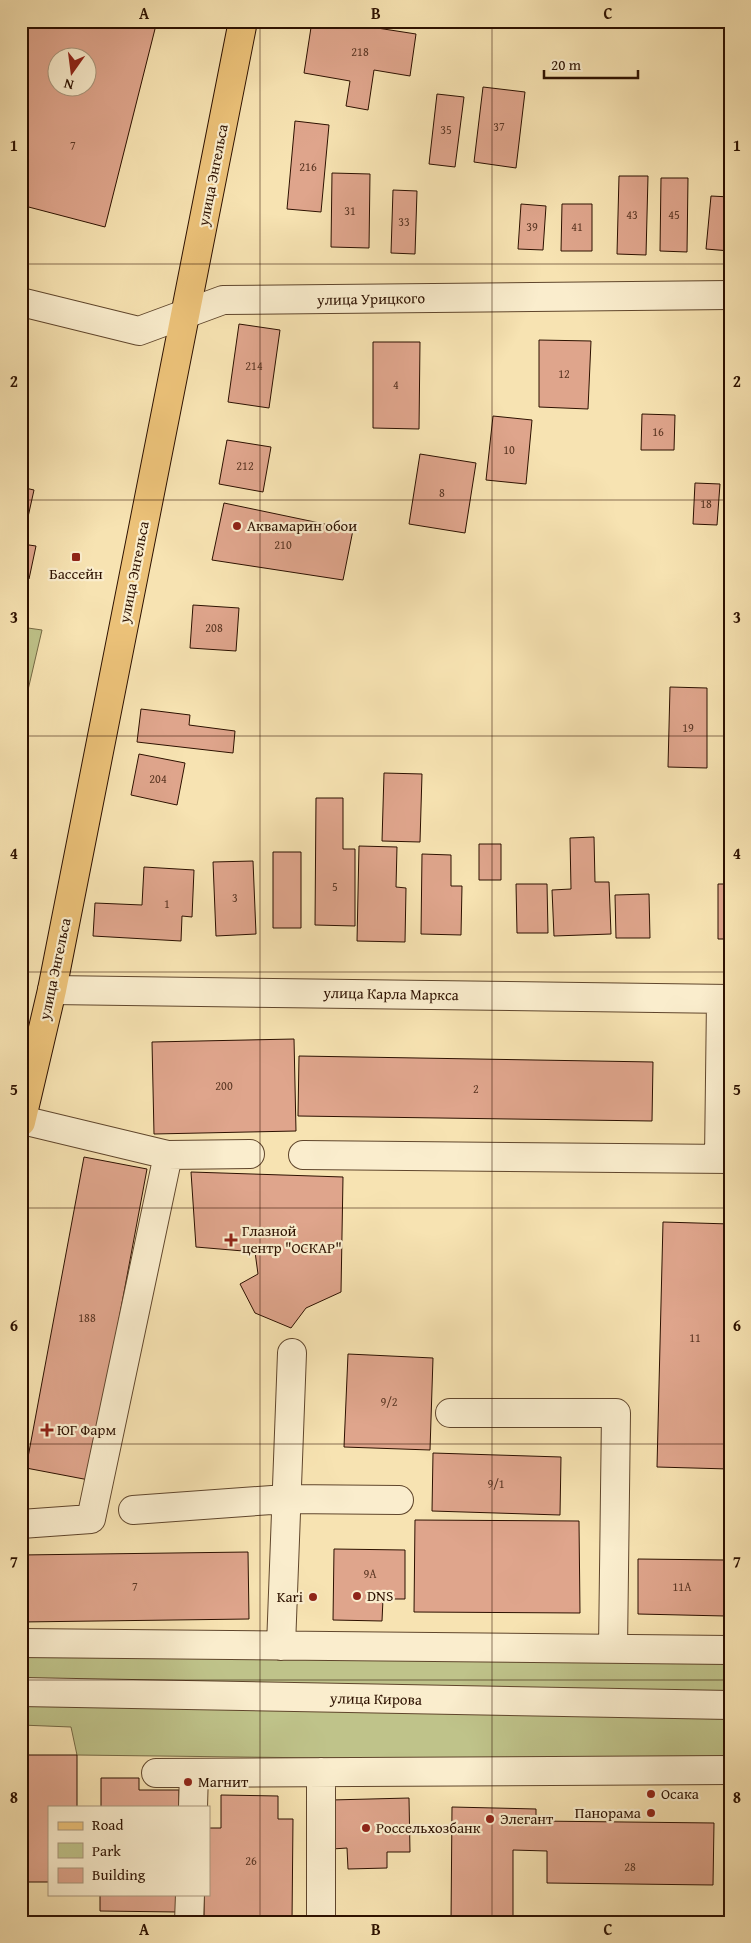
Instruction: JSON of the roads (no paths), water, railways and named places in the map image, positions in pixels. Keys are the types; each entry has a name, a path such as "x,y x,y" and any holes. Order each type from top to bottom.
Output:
{"main road":[{"name":"улица Энгельса","path":"22,1121 52,990 244,21"}],"street":[{"name":"улица Урицкого","path":"21,302 139,331 223,300 730,295"},
{"name":"улица Карла Маркса","path":"52,990 726,999"},
{"path":"303,1155 724,1159 726,999"},
{"path":"22,1121 168,1154 250,1154"},
{"path":"21,1524 91,1518 168,1154"},
{"path":"281,1646 292,1353"},
{"path":"450,1412 616,1413 613,1649"},
{"path":"133,1510 286,1499 399,1500"},
{"path":"21,1643 730,1650"},
{"name":"улица Кирова","path":"21,1692 730,1705"},
{"path":"156,1773 730,1770"},
{"path":"321,1772 321,1922"},
{"path":"193,1806 194,1773"},
{"path":"189,1922 190,1896"}],"place":[{"name":"Аквамарин обои","path":"237,526"},
{"name":"Бассейн","path":"76,557"},
{"name":"Глазной центр \"ОСКАР\"","path":"231,1240"},
{"name":"ЮГ Фарм","path":"47,1430"},
{"name":"DNS","path":"357,1596"},
{"name":"Kari","path":"313,1597"},
{"name":"Магнит","path":"188,1782"},
{"name":"Осака","path":"651,1794"},
{"name":"Панорама","path":"651,1813"},
{"name":"Элегант","path":"490,1819"},
{"name":"Россельхозбанк","path":"366,1828"}]}
